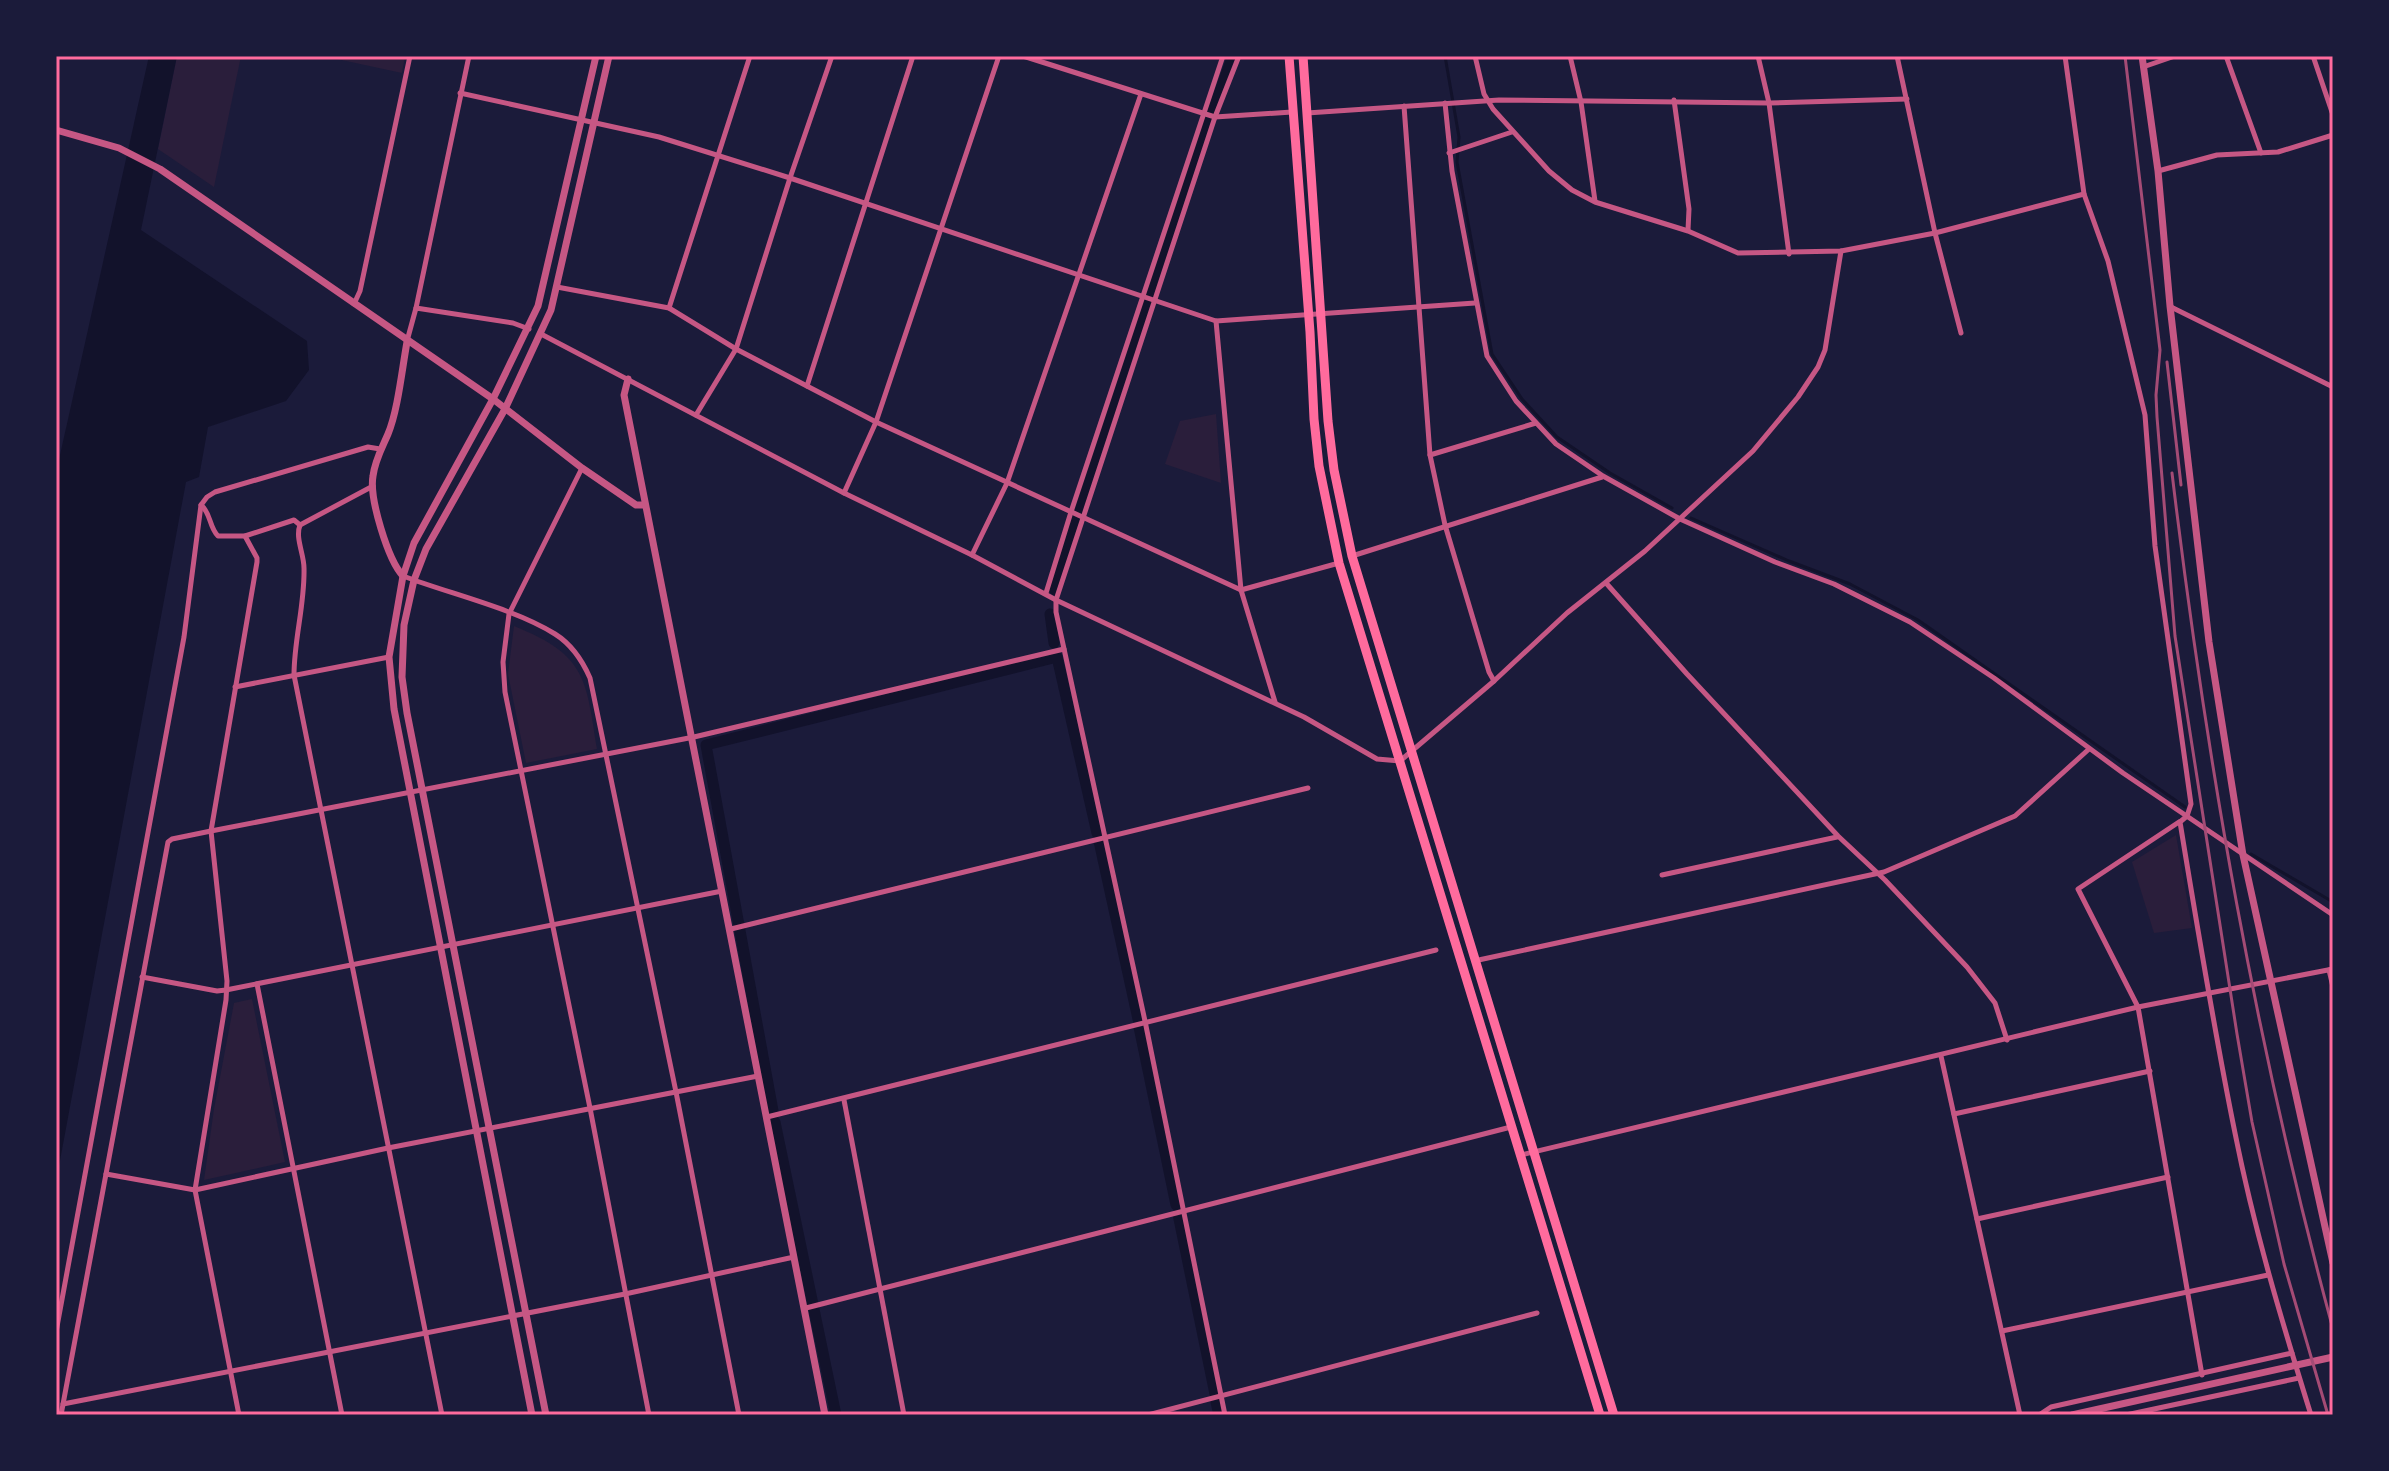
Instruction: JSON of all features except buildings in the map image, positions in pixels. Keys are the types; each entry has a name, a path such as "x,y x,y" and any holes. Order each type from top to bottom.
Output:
{"highway":[{"path":"1289,56 1314,419 1319,466 1339,563 1600,1415"},
{"path":"1303,56 1332,458 1352,556 1614,1415"}],"street":[{"path":"354,305 360,291 410,56"},
{"path":"469,56 416,308 373,486 393,562 403,576 509,614 557,635 584,666 590,678 739,1415"},
{"path":"532,1415 394,709 389,657 403,576 414,543 493,399 538,306 596,56"},
{"path":"546,1415 422,790 402,677 404,625 414,580 426,549 505,409 541,334 557,287 609,56"},
{"path":"669,308 750,56"},
{"path":"696,415 736,349 832,56"},
{"path":"807,386 913,56"},
{"path":"844,493 876,422 999,56"},
{"path":"1023,56 1209,115 1293,112"},
{"path":"1046,593 1076,515 1209,115 1223,56"},
{"path":"1225,1415 1056,600 1076,515 1209,115 1241,56 1265,56"},
{"path":"1475,56 1488,101 1512,132 1572,190 1595,202 1688,231 1738,253 1841,251 1935,233 2084,194"},
{"path":"1570,56 1581,102 1595,202"},
{"path":"1758,56 1769,103 1789,254"},
{"path":"1897,56 1935,233 1961,333"},
{"path":"2065,56 2084,194 2108,261 2145,415 2155,546 2191,804 2187,816 2180,822 2078,889 2138,1007 2202,1375"},
{"path":"2142,56 2158,171 2170,306 2209,642 2243,855 2333,1263"},
{"path":"2143,67 2175,56"},
{"path":"2226,56 2261,153"},
{"path":"2313,56 2333,115"},
{"path":"460,93 593,125 659,137 1216,321 1475,303"},
{"path":"972,555 1007,483 1141,94"},
{"path":"1307,113 1488,101 1769,103 1907,99"},
{"path":"1674,100 1689,209 1688,231"},
{"path":"1445,103 1449,153 1487,356 1516,401 1556,444 1603,476 1680,519 1775,562 1834,584 1910,622 1994,678 2089,749 2333,915"},
{"path":"1404,106 1430,455 1445,525 1494,681"},
{"path":"56,130 119,148 160,169 493,399 582,468 636,505 644,505"},
{"path":"1449,153 1512,132"},
{"path":"2158,171 2217,155 2278,152 2333,135"},
{"path":"541,334 1056,600 1275,703 1377,759 1400,761 1494,681 1567,613 1680,519 1753,451 1798,397 1818,367 1825,350 1841,251"},
{"path":"557,287 669,308 736,349 876,422 1241,590 1339,563"},
{"path":"2170,306 2333,387"},
{"path":"416,308 513,323 529,329"},
{"path":"1216,321 1241,590 1275,703"},
{"path":"628,379 624,395 644,505 694,737 825,1415"},
{"path":"1430,455 1536,423"},
{"path":"56,1332 184,637 201,505 215,492 368,447 380,449"},
{"path":"582,468 509,614 503,662 505,692 649,1415"},
{"path":"1352,556 1603,476"},
{"path":"373,486 300,525 298,532 305,566 295,641 294,675 442,1415"},
{"path":"201,505 218,536 245,536 294,520 300,525"},
{"path":"239,1415 195,1190 226,990 211,831 257,558 245,536"},
{"path":"1606,583 1838,836 1967,967 1995,1003 2007,1040"},
{"path":"61,1415 168,842 321,809 694,737 1064,649"},
{"path":"235,687 389,657"},
{"path":"1474,961 1877,874 2015,816 2089,749"},
{"path":"731,929 1308,788"},
{"path":"2180,822 2235,1135 2268,1275 2311,1415"},
{"path":"1662,875 1838,836"},
{"path":"142,977 226,990 723,890"},
{"path":"767,1117 1436,950"},
{"path":"1521,1155 2138,1007 2331,970 2333,987"},
{"path":"257,984 342,1415"},
{"path":"1941,1056 2020,1415"},
{"path":"1954,1114 2150,1071"},
{"path":"106,1174 195,1190 388,1148 758,1076"},
{"path":"844,1100 904,1415"},
{"path":"806,1308 1512,1127"},
{"path":"1977,1219 2168,1177"},
{"path":"63,1404 625,1294 795,1256"},
{"path":"2002,1331 2268,1275"},
{"path":"1148,1415 1537,1313"},
{"path":"2039,1415 2051,1407 2292,1353"},
{"path":"2072,1415 2333,1357"},
{"path":"2126,1415 2299,1378"}],"shaded area":[{"path":"149,56 177,56 141,230 307,341 309,370 286,401 208,427 199,477 186,482 56,1182 56,473"},
{"path":"177,56 241,56 214,187 158,149"},
{"path":"323,56 405,56 402,73"},
{"path":"1216,414 1221,483 1165,464 1180,421"},
{"path":"514,626 556,647 578,672 590,704 597,749 526,763 508,674"},
{"path":"2176,835 2192,928 2154,933 2132,862"},
{"path":"252,999 285,1162 204,1180 234,1003"}],"waterway":[{"path":"1055,590 1192,167 1233,56"},
{"path":"1445,56 1459,137 1457,162 1492,354 1522,399 1557,437 1610,473 1672,508"},
{"path":"1691,518 1850,584 1918,620 2185,807"},
{"path":"1050,614 1054,643"},
{"path":"773,1111 706,745 1057,657 1097,833"},
{"path":"1099,841 1138,1019"},
{"path":"2251,854 2333,902"},
{"path":"1139,1027 1176,1205"},
{"path":"775,1122 836,1415"},
{"path":"1178,1214 1215,1394"},
{"path":"1216,1402 1219,1415"}],"railway":[{"path":"2125,56 2160,350 2157,417 2175,636 2252,1122 2284,1264 2328,1415"},
{"path":"2167,362 2181,485"},
{"path":"2172,473 2201,690 2237,904 2280,1116 2333,1329"}]}
